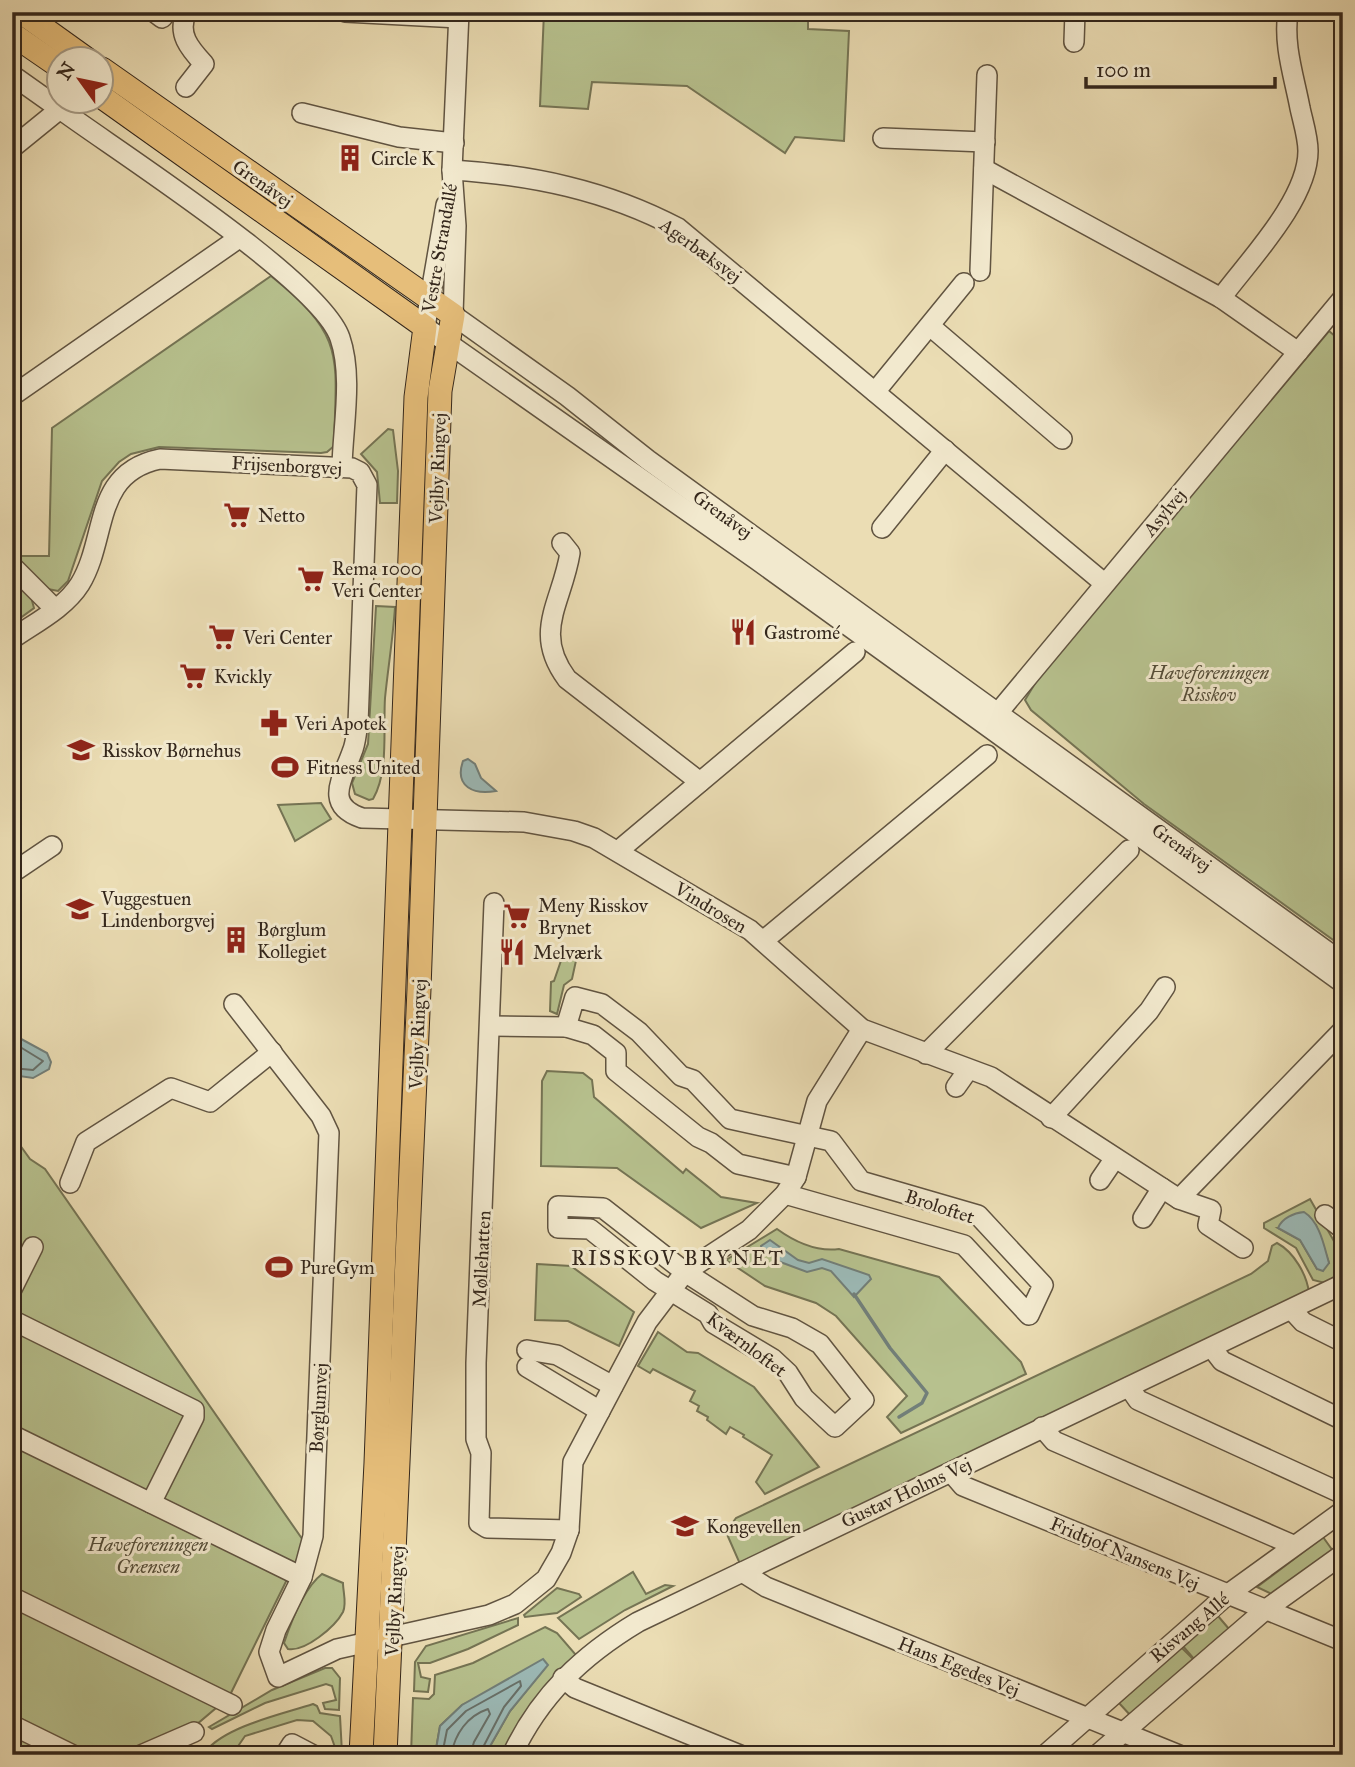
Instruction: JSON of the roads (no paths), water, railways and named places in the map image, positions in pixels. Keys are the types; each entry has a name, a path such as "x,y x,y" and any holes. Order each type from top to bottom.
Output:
{"main road":[{"path":"21,12 68,46"},
{"path":"12,34 46,58"},
{"name":"Grenåvej","path":"116,79 453,315"},
{"name":"Grenåvej","path":"116,107 425,327"},
{"name":"Vejlby Ringvej","path":"385,1755 393,1637 440,391 453,315"},
{"name":"Vejlby Ringvej","path":"361,1755 416,397 425,327"}],"street":[{"path":"186,87 204,64 186,41 183,28 187,12"},
{"path":"345,12 459,15"},
{"path":"1073,42 1075,12"},
{"path":"1221,298 1284,214 1299,189 1307,166 1307,142 1287,46 1287,12"},
{"name":"Vestre Strandallé","path":"425,327 452,170 459,15"},
{"path":"12,75 46,99"},
{"path":"980,271 987,75"},
{"path":"302,113 399,137 454,143"},
{"path":"12,148 51,116"},
{"path":"70,116 239,238 312,298 330,317 340,337 345,374 342,466"},
{"path":"883,138 985,142"},
{"path":"984,169 1221,298 1298,352"},
{"name":"Vestre Strandallé","path":"452,170 456,226 453,315"},
{"name":"Agerbæksvej","path":"452,170 536,178 604,195 641,209 678,228 1104,583"},
{"path":"12,396 239,238"},
{"path":"875,392 964,283"},
{"name":"Asylvej","path":"992,719 1343,299"},
{"name":"Grenåvej","path":"453,315 567,396 659,469 1343,983"},
{"path":"930,326 1062,439"},
{"name":"Grenåvej","path":"425,327 1343,963"},
{"path":"881,528 945,450"},
{"name":"Frijsenborgvej","path":"12,639 72,596 82,582 110,494 125,474 136,467 160,459 342,466 359,472 367,485 358,723 354,748 338,786 339,796 353,815 425,820"},
{"path":"562,544 570,553 551,625 549,645 557,666 567,679 700,782"},
{"path":"12,566 55,609"},
{"path":"618,851 855,652"},
{"path":"763,941 987,755"},
{"name":"Vindrosen","path":"425,820 551,825 594,838 750,930 862,1029 991,1077 1014,1103 1115,1158 1180,1199 1211,1210 1209,1225 1244,1248"},
{"path":"12,873 52,846"},
{"path":"926,1054 1129,850"},
{"name":"Møllehatten","path":"494,903 477,1363 476,1439 481,1453 480,1523 487,1528 569,1530"},
{"path":"1059,1129 1149,1012 1165,987"},
{"name":"Broloftet","path":"566,1027 575,998 602,1004 639,1032 681,1076 693,1080 730,1119 831,1141 861,1181 978,1215 1043,1284 1029,1315 964,1245 790,1186 738,1164 711,1143 698,1138 616,1071 616,1053"},
{"name":"Børglumvej","path":"234,1004 321,1116 329,1133 310,1552 302,1577 276,1630 269,1651 278,1677 337,1649 367,1643"},
{"path":"491,1026 566,1027 593,1035 616,1053 639,1032"},
{"path":"367,1643 479,1618 515,1604 545,1579 561,1553 569,1530 573,1462 647,1322 685,1272 749,1230 790,1186 817,1101 862,1029"},
{"path":"1180,1199 1343,1031"},
{"path":"70,1183 86,1142 171,1088 210,1102 272,1052"},
{"path":"956,1087 968,1070"},
{"path":"1100,1180 1115,1158"},
{"path":"1143,1217 1162,1188"},
{"path":"670,1289 655,1281 590,1229 558,1228 558,1206 603,1208 685,1272"},
{"path":"1325,1215 1343,1229"},
{"path":"12,1289 33,1247"},
{"name":"Kværnloftet","path":"670,1289 708,1314 713,1323 773,1359 788,1373 804,1398 835,1427 864,1399 821,1344 792,1328 753,1316 685,1272"},
{"name":"Gustav Holms Vej","path":"512,1755 534,1713 562,1678 591,1654 638,1622 1343,1284"},
{"path":"1292,1310 1303,1322 1343,1342"},
{"path":"12,1320 194,1410 194,1417 151,1503"},
{"path":"1212,1348 1222,1361 1343,1420"},
{"path":"600,1411 527,1358 557,1355 613,1386"},
{"path":"1129,1387 1138,1400 1343,1494"},
{"path":"1042,1427 1054,1441 1293,1545"},
{"path":"12,1435 302,1577"},
{"name":"Fridtjof Nansens Vej","path":"951,1472 963,1486 1343,1641"},
{"name":"Risvang Allé","path":"1045,1755 1227,1595 1343,1511"},
{"name":"Risvang Allé","path":"1097,1755 1265,1610 1343,1554"},
{"name":"Hans Egedes Vej","path":"742,1572 766,1587 1179,1755"},
{"path":"12,1597 232,1705"},
{"path":"562,1678 575,1688 740,1755"},
{"path":"12,1725 73,1755"},
{"path":"141,1755 194,1731"},
{"path":"285,1755 292,1744 313,1755"}],"water":[{"path":"468,759 475,764 481,778 496,791 480,792 464,783 461,770 463,761"},
{"path":"12,1034 47,1053 51,1062 49,1069 33,1078 12,1075"},
{"path":"1304,1212 1318,1228 1323,1242 1329,1263 1323,1271 1317,1269 1300,1240 1278,1228 1282,1221"},
{"path":"770,1240 798,1260 809,1263 822,1259 869,1275 871,1279 854,1297 831,1271 822,1268 807,1272 775,1260 776,1252 762,1251 761,1246"},
{"path":"543,1659 548,1665 510,1711 485,1755 435,1755 440,1726 462,1705"}],"waterway":[{"path":"854,1294 890,1348 927,1393 922,1403 899,1417"}],"place":[{"name":"Circle K","path":"350,158"},
{"name":"Netto","path":"237,515"},
{"name":"Rema 1000 Veri Center","path":"311,579"},
{"name":"Gastromé","path":"743,632"},
{"name":"Veri Center","path":"222,637"},
{"name":"Kvickly","path":"193,676"},
{"name":"Veri Apotek","path":"274,723"},
{"name":"Risskov Børnehus","path":"81,750"},
{"name":"Fitness United","path":"285,767"},
{"name":"Vuggestuen Lindenborgvej","path":"80,909"},
{"name":"Meny Risskov Brynet","path":"517,916"},
{"name":"Børglum Kollegiet","path":"236,940"},
{"name":"Melværk","path":"512,952"},
{"name":"PureGym","path":"279,1267"},
{"name":"Kongevellen","path":"685,1526"}],"district":[{"name":"RISSKOV BRYNET","path":"678,1258"}],"park label":[{"name":"Haveforeningen Risskov","path":"1209,683"},
{"name":"Haveforeningen Grænsen","path":"148,1555"}]}
